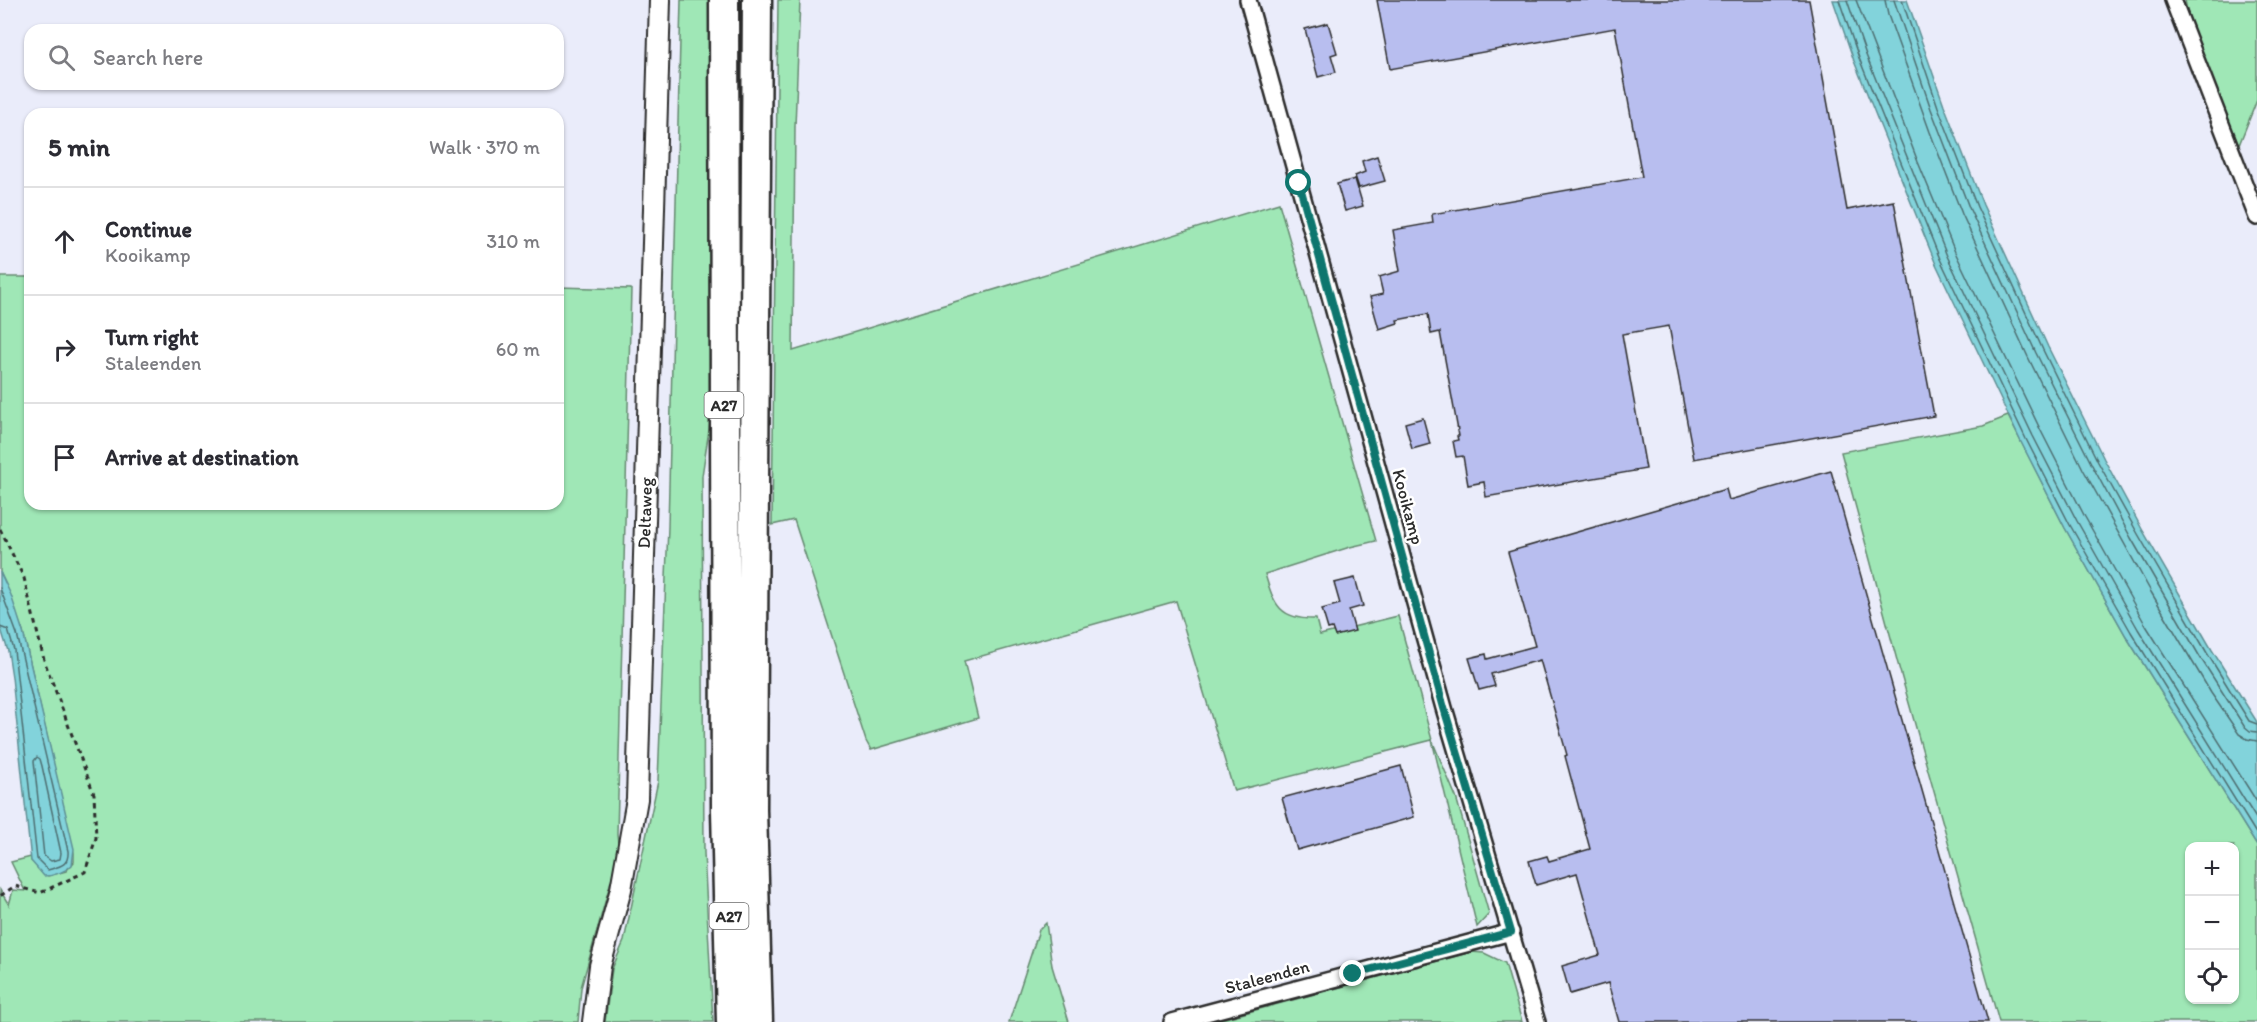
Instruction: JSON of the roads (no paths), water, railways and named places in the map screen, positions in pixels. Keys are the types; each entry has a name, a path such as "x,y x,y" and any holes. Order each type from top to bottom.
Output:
{"highway":[{"name":"A27","path":"724,0 726,810 731,1022"},
{"name":"A27","path":"757,0 752,810 758,1022"}],"street":[{"name":"Deltaweg","path":"593,1022 600,966 621,889 637,799 660,0"},
{"name":"Kooikamp","path":"1248,0 1444,708 1537,1022"},
{"path":"2173,0 2257,217"},
{"name":"Staleenden","path":"1172,1022 1511,932"}],"water":[{"path":"1833,0 1907,0 1944,105 1983,205 2048,347 2143,531 2257,722 2257,846 2126,636 2065,528 2021,442 1935,262 1854,61"},
{"path":"0,572 11,595 23,632 74,849 72,865 63,872 52,875 44,876 31,861 12,677 8,651 0,626"}]}
